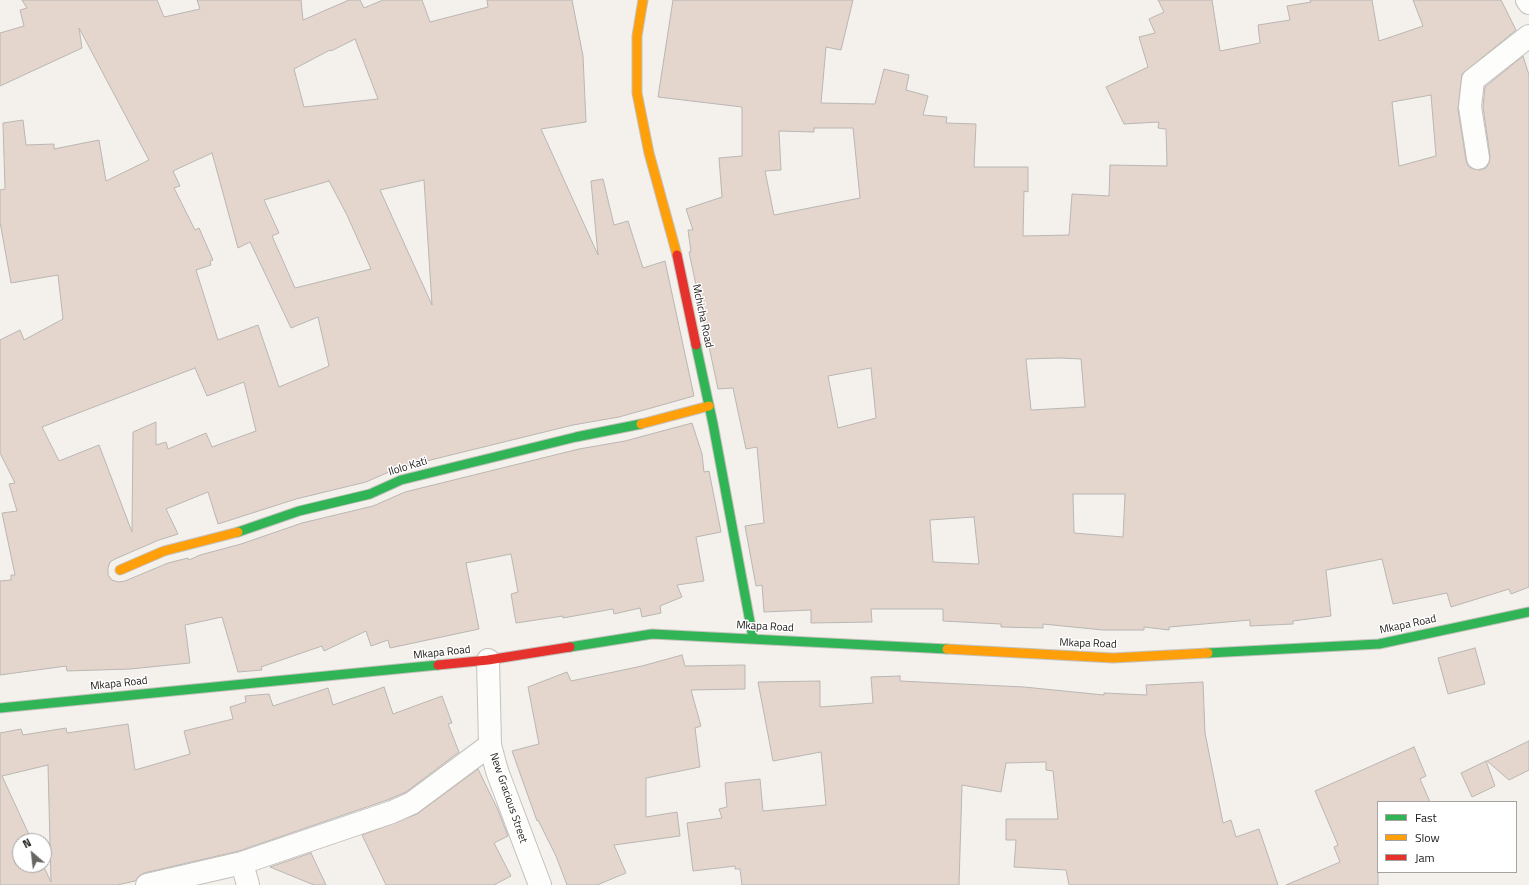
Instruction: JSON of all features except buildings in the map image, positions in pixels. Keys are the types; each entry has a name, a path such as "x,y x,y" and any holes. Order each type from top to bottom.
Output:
{"street":[{"name":"Mchicha Road","path":"643,0 637,36 637,93 649,153 673,238 709,406 753,638"},
{"path":"1478,158 1470,107 1473,80 1529,36"},
{"name":"Ilolo Kati","path":"120,570 164,551 237,532 299,511 370,494 401,480 576,437 622,429 709,406"},
{"name":"Mkapa Road","path":"0,708 488,660 652,634 753,638 1113,658 1379,644 1529,612"},
{"name":"New Gracious Street","path":"488,660 490,745 497,771 540,885"},
{"path":"147,885 242,864 412,803 490,745"},
{"path":"242,864 248,885"}],"traffic: fast":[{"path":"696,345 713,424 753,638"},
{"path":"238,532 299,511 370,494 401,480 576,437 641,424"},
{"path":"1208,653 1379,644 1529,612"},
{"path":"570,647 652,634 947,649"},
{"path":"0,708 438,665"}],"traffic: slow":[{"path":"643,0 637,36 637,93 649,153 677,255"},
{"path":"641,424 709,406"},
{"path":"120,570 164,551 238,532"},
{"path":"947,649 1113,658 1208,653"}],"traffic: jam":[{"path":"677,255 696,345"},
{"path":"438,665 488,660 570,647"}]}
